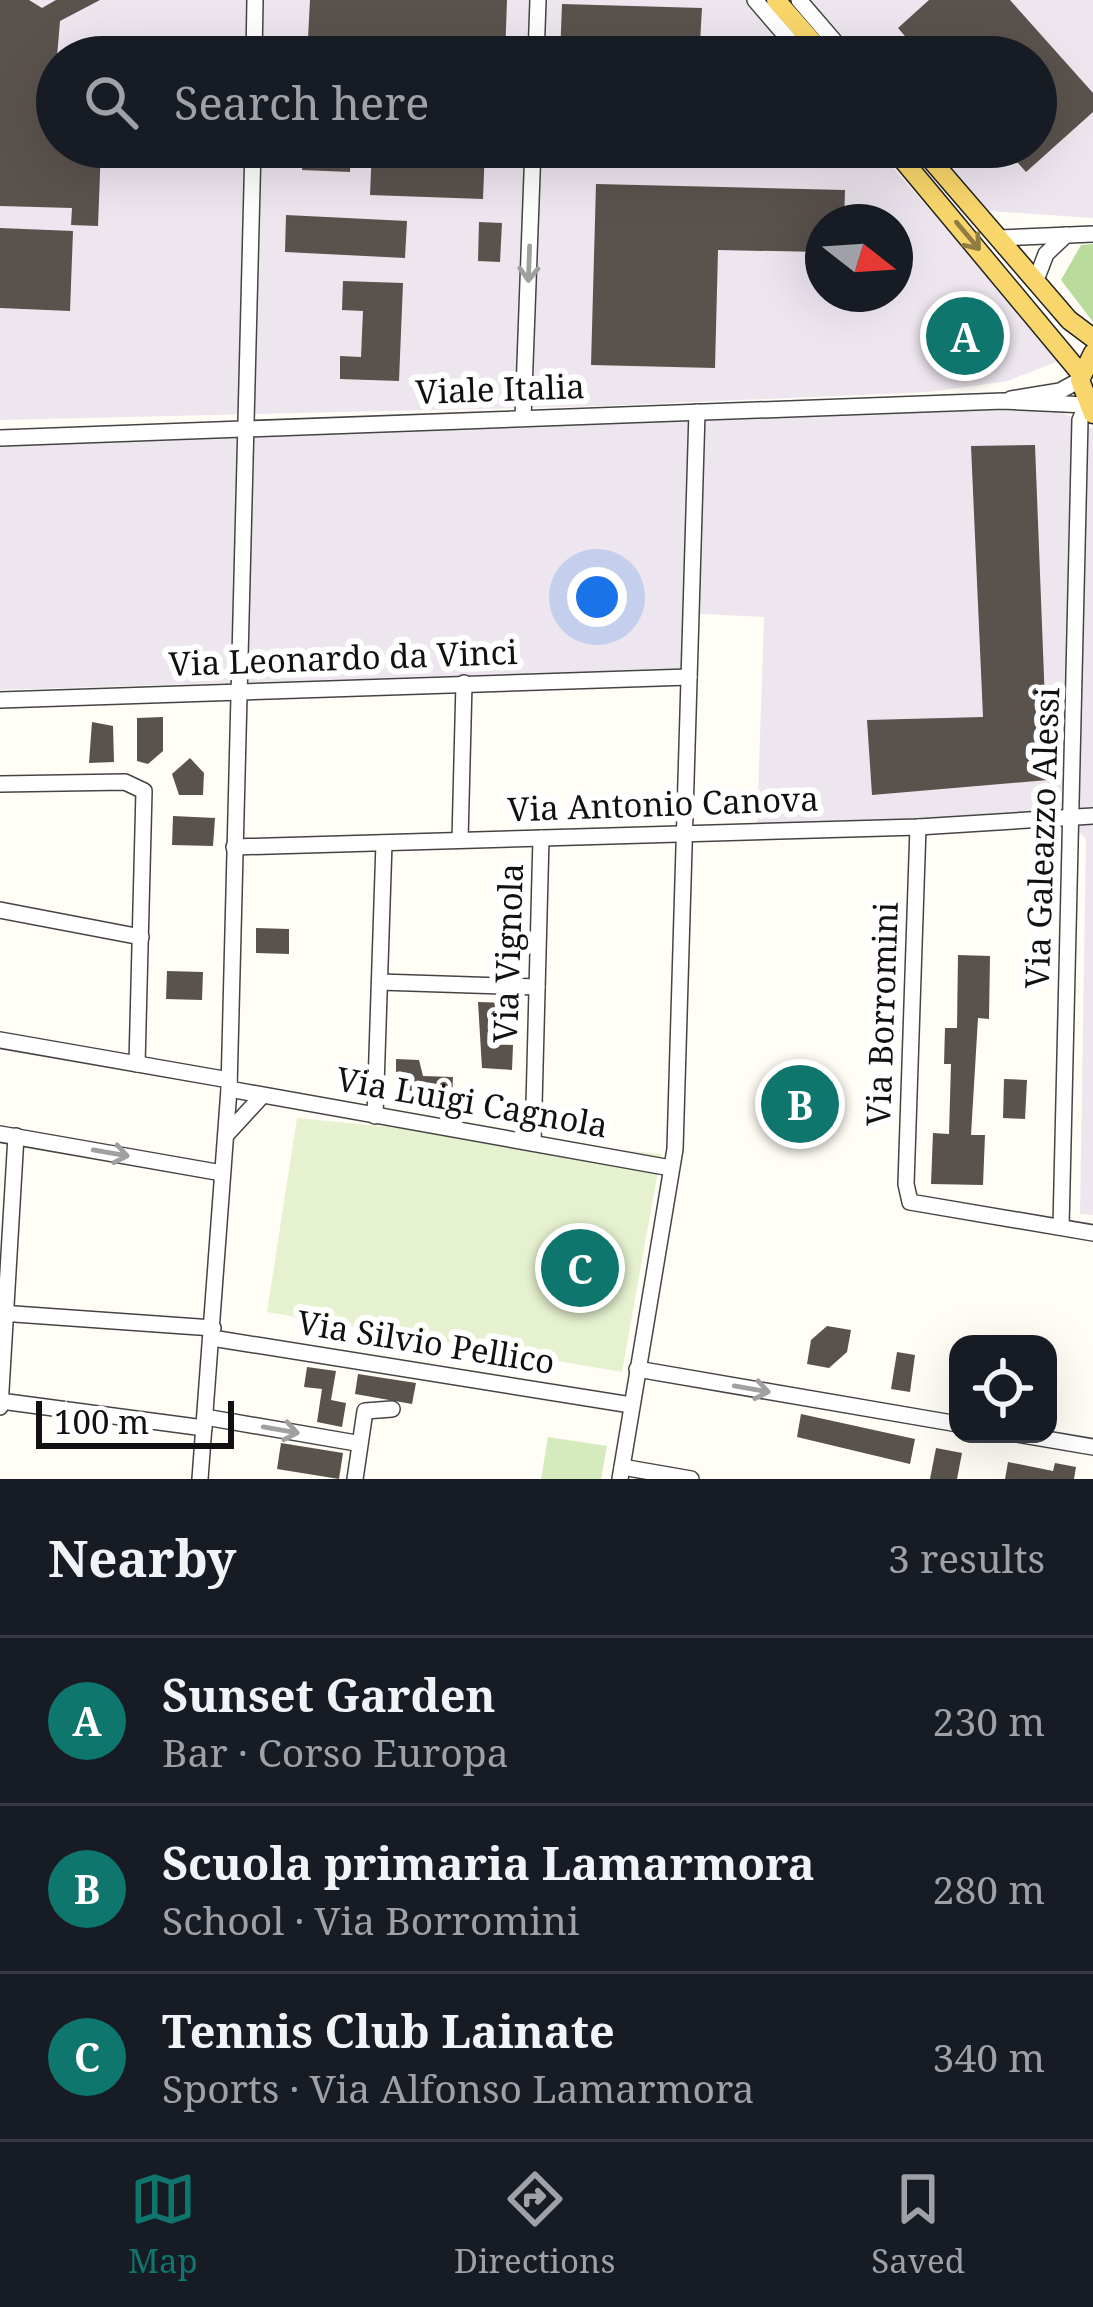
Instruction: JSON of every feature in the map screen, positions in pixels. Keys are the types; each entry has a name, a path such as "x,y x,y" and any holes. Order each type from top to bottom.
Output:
{"main road":[{"path":"776,0 808,36"},
{"path":"909,168 1080,377 1088,408"},
{"path":"938,168 1069,320 1093,338"},
{"path":"1080,377 1093,353"}],"street":[{"path":"254,36 255,0"},
{"path":"537,36 538,0"},
{"path":"755,0 786,36"},
{"path":"799,0 830,36"},
{"path":"200,1479 229,1085 253,168"},
{"path":"523,418 532,168"},
{"path":"999,238 1093,234"},
{"path":"1036,280 1046,254 1066,236"},
{"name":"Viale Italia","path":"1003,401 1060,391 1080,377"},
{"name":"Viale Italia","path":"0,438 1003,401 1088,408"},
{"name":"Via Galeazzo Alessi","path":"1061,1227 1088,443 1080,420 1088,408"},
{"path":"691,1479 621,1473 671,1168 697,412"},
{"name":"Via Leonardo da Vinci","path":"0,700 689,676"},
{"path":"460,840 464,683"},
{"path":"0,784 125,782 144,791 137,1064"},
{"name":"Via Antonio Canova","path":"234,848 918,827 1093,816"},
{"name":"Via Borromini","path":"918,827 906,1184 910,1202 1061,1227"},
{"name":"Via Vignola","path":"533,1143 541,838"},
{"path":"375,1116 384,843"},
{"path":"0,910 141,937"},
{"path":"380,982 537,988"},
{"name":"Via Luigi Cagnola","path":"0,1040 137,1064 262,1096 671,1168"},
{"path":"225,1138 262,1096"},
{"path":"222,1173 8,1135 0,1404 204,1422 356,1443"},
{"path":"1061,1227 1093,1233"},
{"name":"Via Silvio Pellico","path":"3,1313 212,1333 631,1405"},
{"path":"637,1370 949,1422"},
{"path":"355,1479 356,1443 364,1412 392,1409"},
{"path":"1057,1441 1093,1447"}],"shaded area":[{"path":"0,0 747,0 778,36 36,36 36,168 893,168 1061,360 1008,381 929,392 603,406 0,420"},
{"path":"806,0 1093,0 1093,218 989,211 951,168 1057,168 1057,36 837,36"},
{"path":"1055,408 1093,429 1093,1215 1080,1214 1086,839 1061,812 757,827 764,617 683,613 683,669 0,690 0,441"}],"green space":[{"path":"1093,244 1093,322 1061,280 1081,245"},
{"path":"297,1118 661,1154 622,1372 267,1312"},
{"path":"548,1437 607,1446 601,1479 541,1479"}],"building":[{"path":"0,0 29,0 42,8 56,0 100,0 60,21 59,36 36,36 36,168 100,168 98,226 71,225 72,208 0,206"},
{"path":"310,0 507,0 506,36 308,36"},
{"path":"929,0 1010,0 1042,36 905,36 898,28"},
{"path":"562,4 702,8 700,36 561,36"},
{"path":"1057,53 1093,93 1093,112 1057,144"},
{"path":"302,168 350,168 350,172"},
{"path":"371,168 484,168 483,199 370,195"},
{"path":"596,184 845,190 845,204 805,204 805,252 718,250 715,368 591,365"},
{"path":"286,215 407,221 405,258 285,252"},
{"path":"479,222 502,223 500,262 478,261"},
{"path":"0,228 73,231 70,311 0,308"},
{"path":"343,281 403,283 399,381 340,379 340,356 361,357 363,311 342,310"},
{"path":"945,298 986,298 986,373 945,373"},
{"path":"1035,445 1048,780 872,795 867,720 983,717 971,446"},
{"path":"163,717 163,751 148,764 137,761 137,718"},
{"path":"92,722 113,726 114,762 89,763"},
{"path":"190,758 204,773 203,795 179,795 172,774"},
{"path":"173,816 215,818 213,846 172,845"},
{"path":"256,928 289,929 289,954 256,953"},
{"path":"958,955 990,956 989,1019 978,1018 971,1135 985,1135 983,1185 931,1184 933,1133 949,1134 951,1064 944,1064 945,1028 957,1028"},
{"path":"167,971 203,972 202,1000 166,999"},
{"path":"478,1002 510,1003 519,1012 489,1044 513,1045 512,1070 482,1068"},
{"path":"396,1059 419,1060 423,1076 453,1077 452,1100 396,1092"},
{"path":"1004,1079 1027,1080 1025,1119 1003,1118"},
{"path":"827,1326 851,1330 847,1352 829,1368 807,1364 811,1340"},
{"path":"897,1352 915,1355 910,1392 891,1389"},
{"path":"307,1367 336,1371 331,1400 346,1403 342,1427 317,1422 322,1389 304,1387"},
{"path":"358,1374 416,1383 412,1404 355,1394"},
{"path":"801,1414 915,1439 910,1464 797,1437"},
{"path":"281,1443 343,1453 339,1479 277,1469"},
{"path":"936,1448 962,1453 957,1479 930,1479"},
{"path":"1008,1462 1053,1471 1055,1463 1076,1467 1074,1479 1005,1479"}],"place":[{"name":"Sunset Garden","path":"965,336"},
{"name":"Scuola primaria Lamarmora","path":"800,1104"},
{"name":"Tennis Club Lainate","path":"580,1268"}]}
